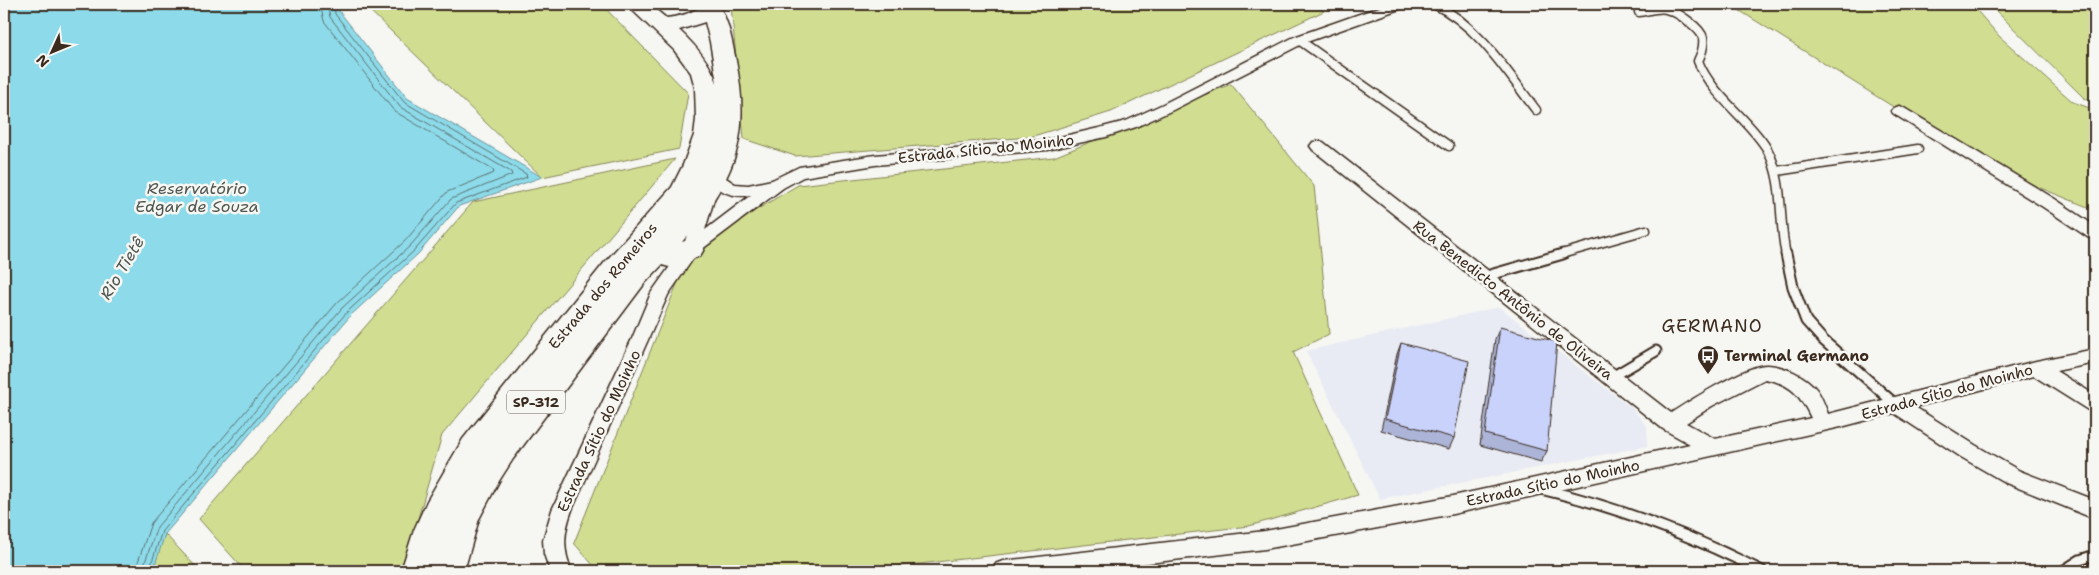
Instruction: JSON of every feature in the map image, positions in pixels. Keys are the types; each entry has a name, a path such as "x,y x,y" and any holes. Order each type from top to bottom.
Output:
{"main road":[{"name":"Estrada dos Romeiros","path":"418,571 430,530 443,501 474,448 615,269 674,202 690,180 704,147 708,109 706,89 701,72 689,55 637,4"},
{"name":"Estrada dos Romeiros","path":"447,571 458,529 469,503 497,454 635,276 659,253 712,182 725,154 730,102 721,38 709,6"},
{"path":"659,24 673,25 688,21 709,6"},
{"path":"674,202 660,240 659,253 669,257 691,249"}],"street":[{"name":"Estrada Sítio do Moinho","path":"691,249 776,184 799,172 842,164 1024,148 1101,134 1131,124 1299,40 1400,4"},
{"path":"1899,111 2095,234"},
{"name":"Rua Benedicto Antônio de Oliveira","path":"1318,146 1482,277 1670,423 1712,447"},
{"path":"660,293 691,249 712,182 719,183 728,190 740,192 776,184"},
{"path":"659,253 660,293"},
{"name":"Estrada Sítio do Moinho","path":"561,571 553,553 554,532 562,510 640,341 660,293"},
{"name":"Estrada Sítio do Moinho","path":"1003,571 1264,540 1452,505 1823,423 2036,368 2095,356"},
{"path":"2036,368 2095,405"},
{"path":"1670,423 1705,401 1754,375 1765,372 1778,374 1799,384 1810,395 1823,423"},
{"path":"1895,404 1989,464 2015,478 2080,502 2095,510"}],"lane":[{"path":"1434,4 1446,9 1457,17 1503,68 1536,110"},
{"path":"1639,12 1665,8 1680,15 1698,30 1703,37 1701,54 1698,61 1701,69 1716,90 1766,148 1777,171 1785,251 1793,287 1806,321 1823,340 1895,404"},
{"path":"1299,40 1449,146"},
{"path":"1777,171 1918,149"},
{"path":"1482,277 1646,230"},
{"path":"1612,377 1656,351"},
{"path":"1533,487 1622,510 1680,533 1762,571"},
{"path":"2063,571 2080,560 2095,555"}],"shaded area":[{"path":"1499,307 1632,408 1647,426 1647,446 1380,499 1306,351"}],"green space":[{"path":"363,4 601,4 688,93 679,149 542,177"},
{"path":"739,4 1314,4 1324,11 1111,112 1030,137 795,156 744,139 731,6"},
{"path":"1729,4 1971,4 1999,36 2073,102 2095,110 2095,210 1991,168"},
{"path":"1989,4 2095,4 2095,103 2084,98"},
{"path":"1231,84 1314,186 1329,334 1293,352 1358,495 1249,526 858,571 598,571 574,543 691,249 798,185 1054,157"},
{"path":"675,159 442,435 403,571 245,571 199,519 473,202"},
{"path":"165,534 200,571 150,571"}],"water":[{"name":"Reservatório Edgar de Souza","path":"4,4 338,4 339,11 407,98 542,177 459,206 418,254 351,315 165,534 153,571 4,571"}],"building":[{"path":"1500,327 1557,342 1547,451 1485,434"},
{"path":"1401,343 1469,361 1454,438 1385,419"}],"place":[{"name":"Terminal Germano","path":"1708,375"}],"district":[{"name":"GERMANO","path":"1712,326"}],"water label":[{"name":"Rio Tietê","path":"122,268"}]}
